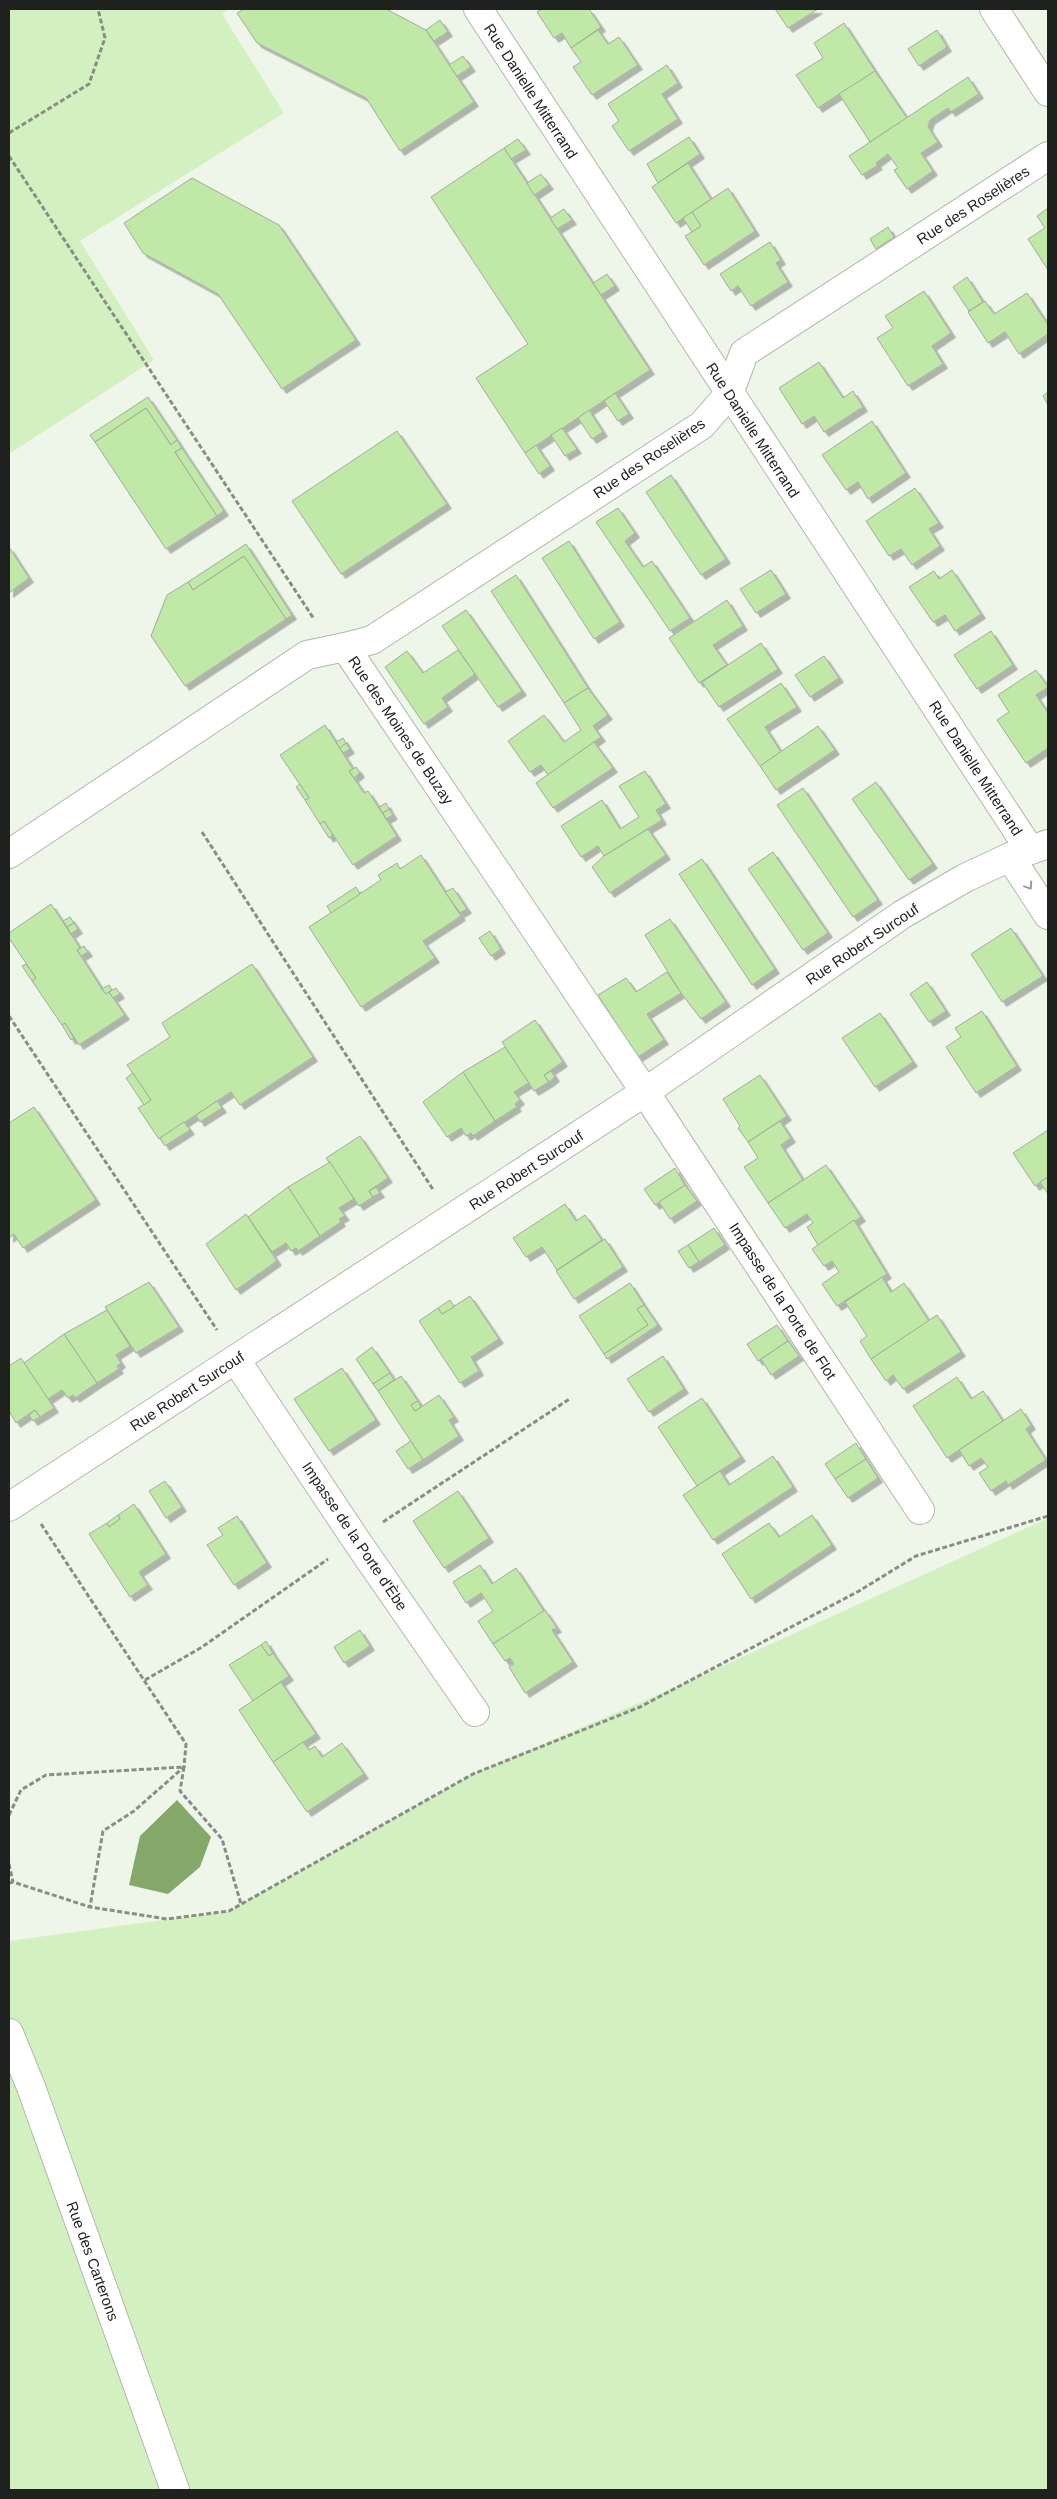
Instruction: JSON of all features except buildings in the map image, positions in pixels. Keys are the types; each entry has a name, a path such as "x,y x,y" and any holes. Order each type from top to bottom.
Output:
{"street":[{"name":"Rue Danielle Mitterrand","path":"478,9 1029,850 1048,915"},
{"path":"994,9 1048,92"},
{"name":"Rue des Roselières","path":"339,648 372,640 702,425 729,394 744,353 1048,156"},
{"name":"Rue des Moines de Buzay","path":"9,854 307,655 339,648 645,1092"},
{"name":"Rue Robert Surcouf","path":"13,1502 236,1360 645,1092 903,914 965,878 1029,850"},
{"name":"Impasse de la Porte de Flot","path":"645,1092 920,1510"},
{"name":"Impasse de la Porte d'Èbe","path":"236,1360 356,1540 475,1712"},
{"name":"Rue des Carterons","path":"9,2033 31,2087 175,2490"}],"path":[{"path":"9,133 89,84 105,38 98,9"},
{"path":"9,156 339,648"},
{"path":"202,832 452,1219"},
{"path":"9,1016 236,1360"},
{"path":"13,1502 186,1744 180,1791 222,1839 240,1904"},
{"path":"9,1884 14,1882 90,1907 168,1919 229,1911 472,1774 640,1707 859,1591 916,1556 1048,1516"},
{"path":"9,1815 21,1790 46,1775 184,1767"},
{"path":"90,1907 103,1831 134,1811 184,1767"},
{"path":"9,1864 14,1882"}],"shaded area":[{"path":"9,9 229,9 222,14 284,113 80,241 154,360 9,454"},
{"path":"1048,1518 1048,2490 9,2490 9,1941 229,1911 473,1774 674,1688"},
{"path":"177,1800 211,1837 200,1867 168,1894 129,1885 140,1836"}]}
